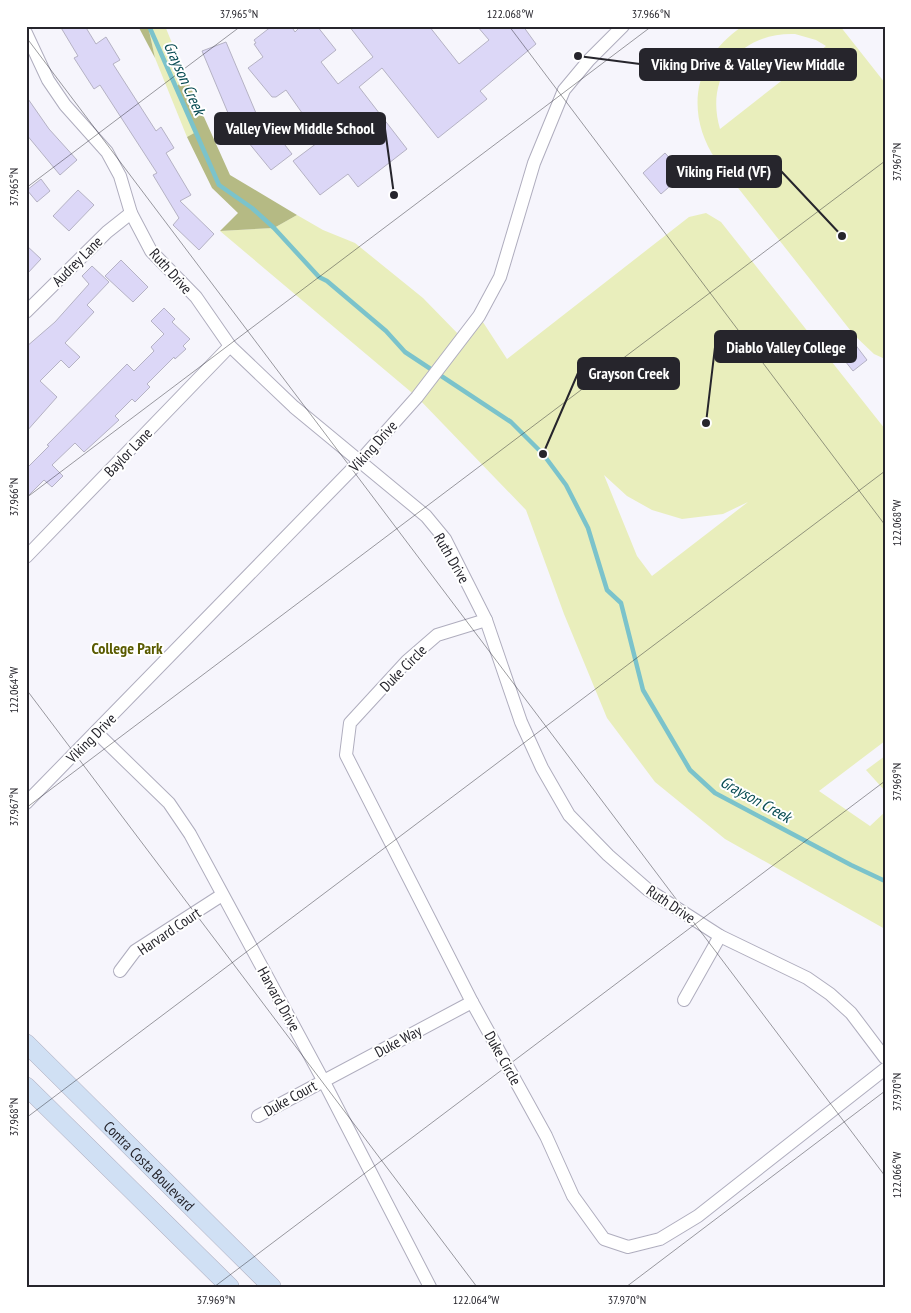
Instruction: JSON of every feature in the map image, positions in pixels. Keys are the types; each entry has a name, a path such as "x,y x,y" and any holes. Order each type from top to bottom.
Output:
{"main road":[{"name":"Contra Costa Boulevard","path":"26,1043 272,1287"},
{"name":"Contra Costa Boulevard","path":"26,1086 230,1287"}],"street":[{"name":"Viking Drive","path":"26,803 97,733 360,461 416,397 457,345 479,316 500,277 534,163 564,90 589,60 623,26"},
{"name":"Ruth Drive","path":"26,33 48,80 65,105 107,152 120,176 131,213 151,251 196,297 230,346 294,407 426,516 445,539 486,620 521,722 542,768 569,815 608,855 647,888 720,936 807,978 830,994 850,1013 885,1058"},
{"name":"Audrey Lane","path":"26,312 107,232 131,213"},
{"name":"Baylor Lane","path":"26,557 230,346"},
{"name":"Duke Circle","path":"486,620 437,635 408,661 350,722 346,755 472,1002 546,1136 573,1196 604,1239 628,1247 660,1239 698,1216 885,1069"},
{"name":"Harvard Drive","path":"97,733 169,803 190,834 323,1080 430,1287"},
{"name":"Harvard Court","path":"120,972 135,951 222,895"},
{"path":"684,1000 720,936"},
{"name":"Duke Way","path":"323,1080 472,1002"},
{"name":"Duke Court","path":"258,1116 323,1080"}],"green space":[{"path":"138,26 148,26 155,58"},
{"path":"148,26 165,26 186,77 176,87 197,132 187,137 155,58"},
{"path":"743,26 840,26 885,83 885,359 874,354 854,335 716,160 706,142 700,123 699,87 704,70 726,39","holes":["795,34 816,40 826,46 720,129 716,109 717,91 722,75 731,60 743,49 758,40 776,35"]},
{"path":"186,77 230,175 297,215 274,228 220,231 238,213 212,188 187,137 196,132 176,87"},
{"path":"706,213 721,222 885,429 885,741 819,791 870,826 885,812 885,929 725,839 655,782 607,718 564,614 526,510 417,397 220,231 274,228 297,215 323,230 355,243 423,298 462,338 479,316 507,359 689,217","holes":["604,475 627,496 652,510 682,519 723,514 748,502 652,576 637,556"]},
{"path":"885,756 885,791 866,770"}],"building":[{"path":"60,26 85,26 96,44 106,37 120,60 113,64 156,131 161,127 174,148 166,153 191,195 180,201 214,234 199,250 173,225 179,218 153,175 157,173 100,85 94,89 74,58 78,56"},
{"path":"272,26 291,26 295,32 301,26 317,26 336,50 321,62 338,84 373,57 349,26 429,26 459,64 489,40 477,26 523,26 536,44 480,91 487,99 438,138 382,68 359,87 407,149 358,187 348,174 320,195 293,161 321,140 286,90 276,97 272,97 248,68 263,57 254,44 256,43 254,40"},
{"path":"226,42 261,125 266,121 292,154 271,170 239,131 236,132 202,51"},
{"path":"26,96 49,129 77,160 60,175 26,134"},
{"path":"665,153 684,174 661,194 643,173"},
{"path":"41,179 50,191 37,202 27,190"},
{"path":"78,190 94,205 69,231 53,216"},
{"path":"26,245 41,259 26,275"},
{"path":"121,260 148,287 133,302 105,276"},
{"path":"92,266 109,282 87,305 94,312 65,343 80,357 69,368 61,360 40,381 57,397 26,432 26,347 55,322 89,284 82,276"},
{"path":"164,308 175,319 172,322 190,339 183,346 186,349 175,359 174,357 147,384 150,387 135,402 132,399 115,416 119,420 84,452 75,443 52,465 63,476 52,487 44,480 26,498 26,469 49,446 47,445 127,364 134,371 154,351 151,347 164,334 151,321"},
{"path":"848,335 867,360 853,371 833,346"}],"waterway":[{"name":"Grayson Creek","path":"149,26 219,185 252,208 274,228 319,277 327,281 386,331 405,352 511,422 543,454 566,485 588,528 607,590 621,603 643,690 690,770 715,793 885,881"}],"place":[{"name":"Viking Drive & Valley View Middle","path":"578,56"},
{"name":"Valley View Middle School","path":"394,195"},
{"name":"Viking Field (VF)","path":"842,236"},
{"name":"Diablo Valley College","path":"706,423"},
{"name":"Grayson Creek","path":"543,454"}],"district":[{"name":"College Park","path":"127,648"}]}
